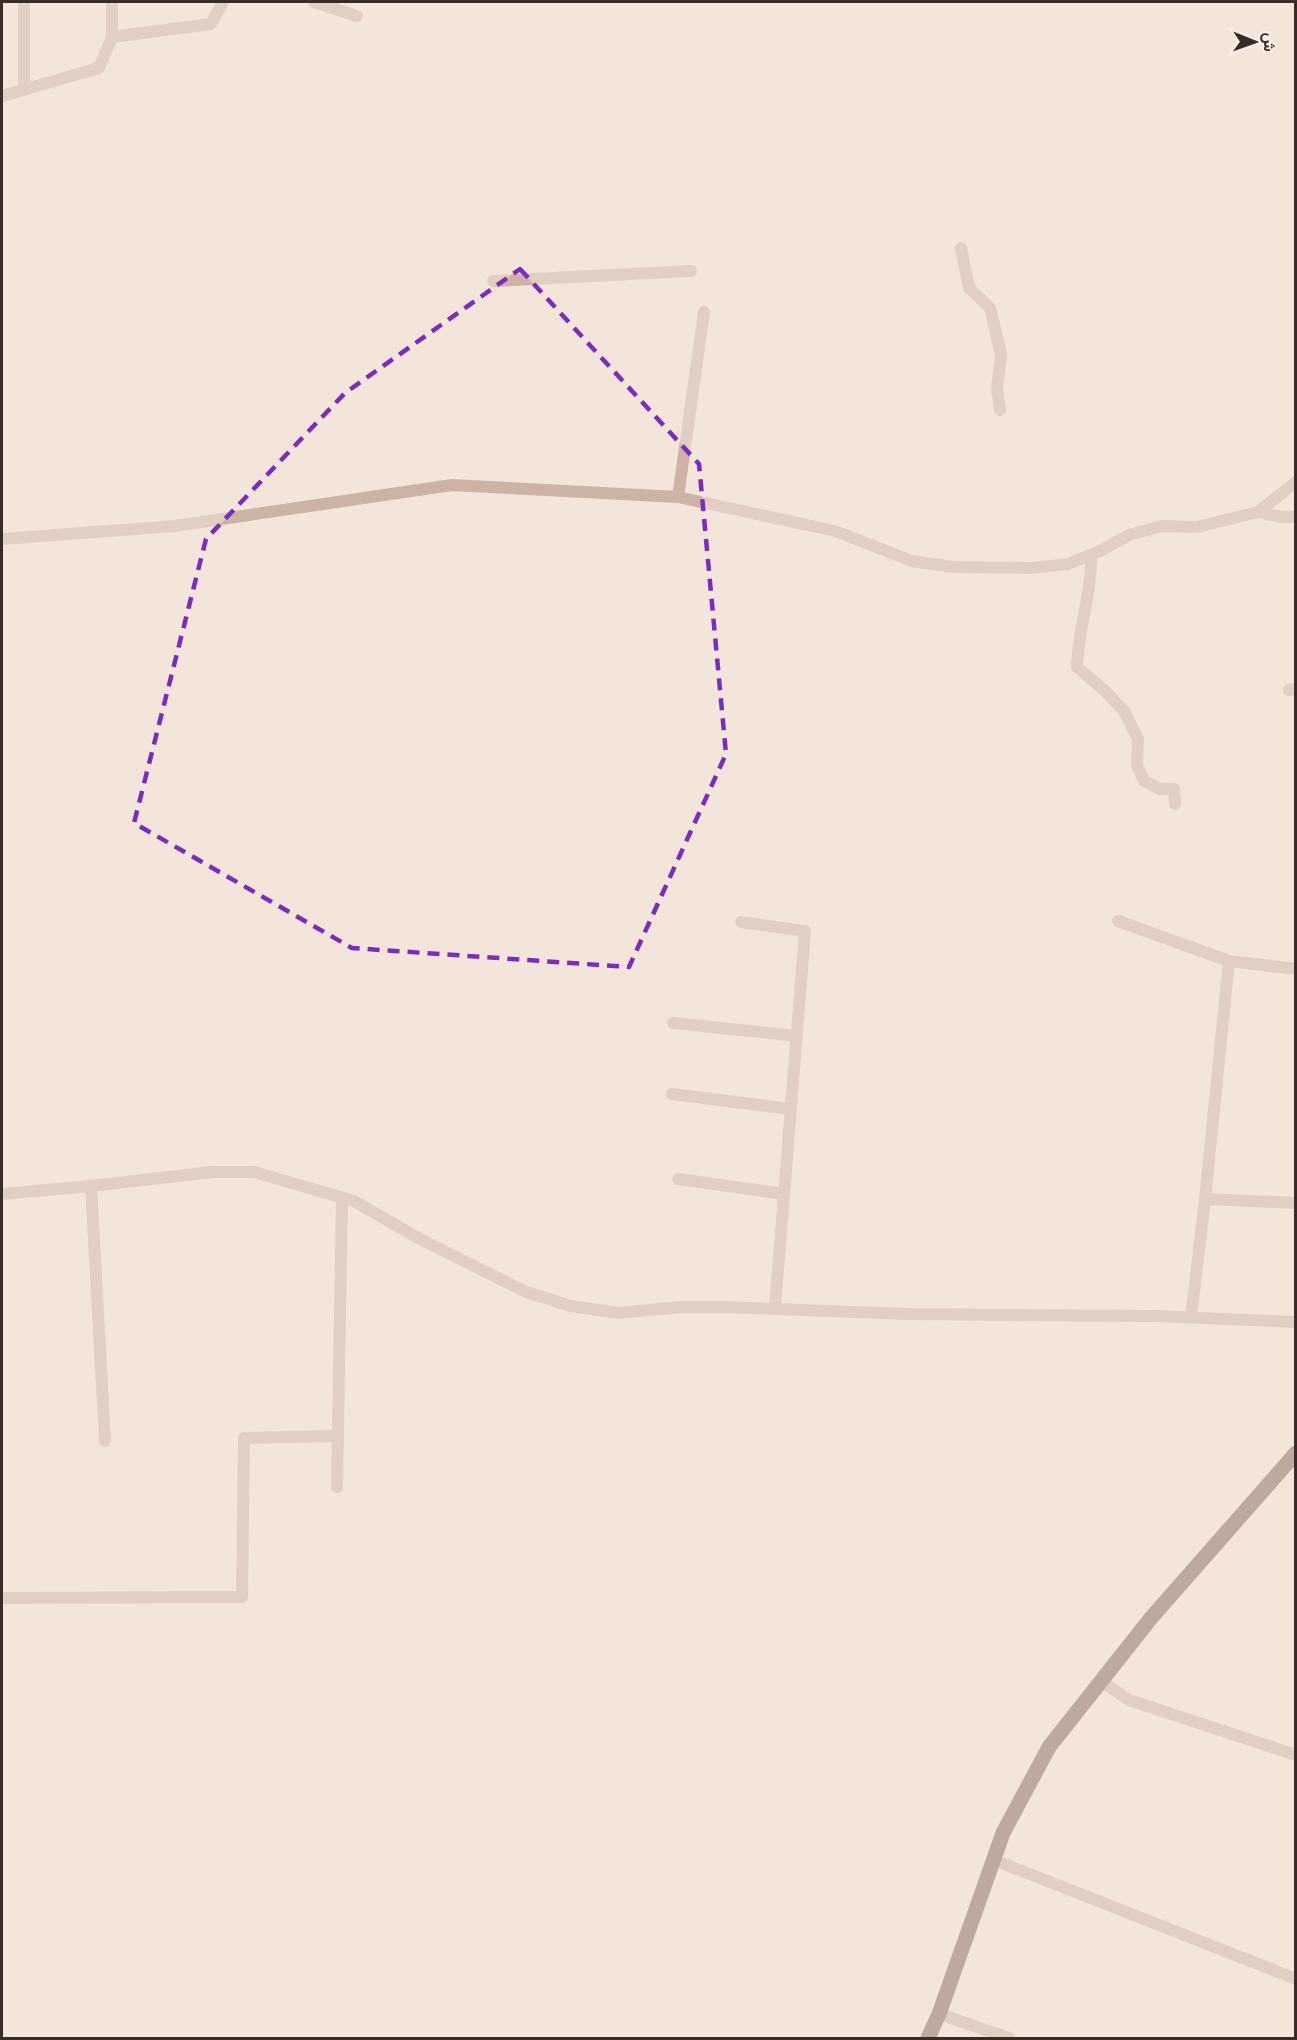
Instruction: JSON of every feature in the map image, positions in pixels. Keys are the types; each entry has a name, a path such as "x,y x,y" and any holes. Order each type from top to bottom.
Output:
{"main road":[{"path":"928,2038 939,2014 1003,1833 1049,1747 1151,1618 1296,1453"}],"street":[{"path":"24,2 24,90"},
{"path":"2,96 99,68 112,37 112,2"},
{"path":"112,37 211,24 223,2"},
{"path":"314,2 357,16"},
{"path":"961,248 969,288 990,308 1001,354 997,389 1000,410"},
{"path":"493,281 692,271"},
{"path":"678,497 704,312"},
{"path":"2,539 175,526 452,485 678,497 835,531 912,561 953,567 1031,568 1068,564 1129,535 1161,526 1197,527 1258,512 1296,482"},
{"path":"1258,512 1281,517 1296,517"},
{"path":"1091,555 1092,578 1081,627 1077,667 1124,711 1138,739 1137,765 1144,781 1160,789 1174,789 1175,804"},
{"path":"1118,921 1229,961 1296,969"},
{"path":"741,922 805,931 775,1308"},
{"path":"1191,1317 1206,1199 1229,961"},
{"path":"673,1023 796,1036"},
{"path":"672,1094 791,1109"},
{"path":"2,1194 212,1172 254,1172 354,1201 420,1239 526,1292 570,1306 619,1313 681,1307 775,1308 908,1314 1191,1317 1296,1322"},
{"path":"678,1179 784,1194"},
{"path":"91,1186 105,1441"},
{"path":"337,1487 342,1198"},
{"path":"1206,1199 1296,1203"},
{"path":"2,1598 242,1597 244,1438 338,1436"},
{"path":"1101,1681 1130,1700 1296,1755"},
{"path":"994,1860 1296,1979"},
{"path":"939,2014 1009,2038"}],"highlighted area":[{"path":"520,269 699,464 726,754 629,967 352,948 134,823 206,539 345,393"}]}
